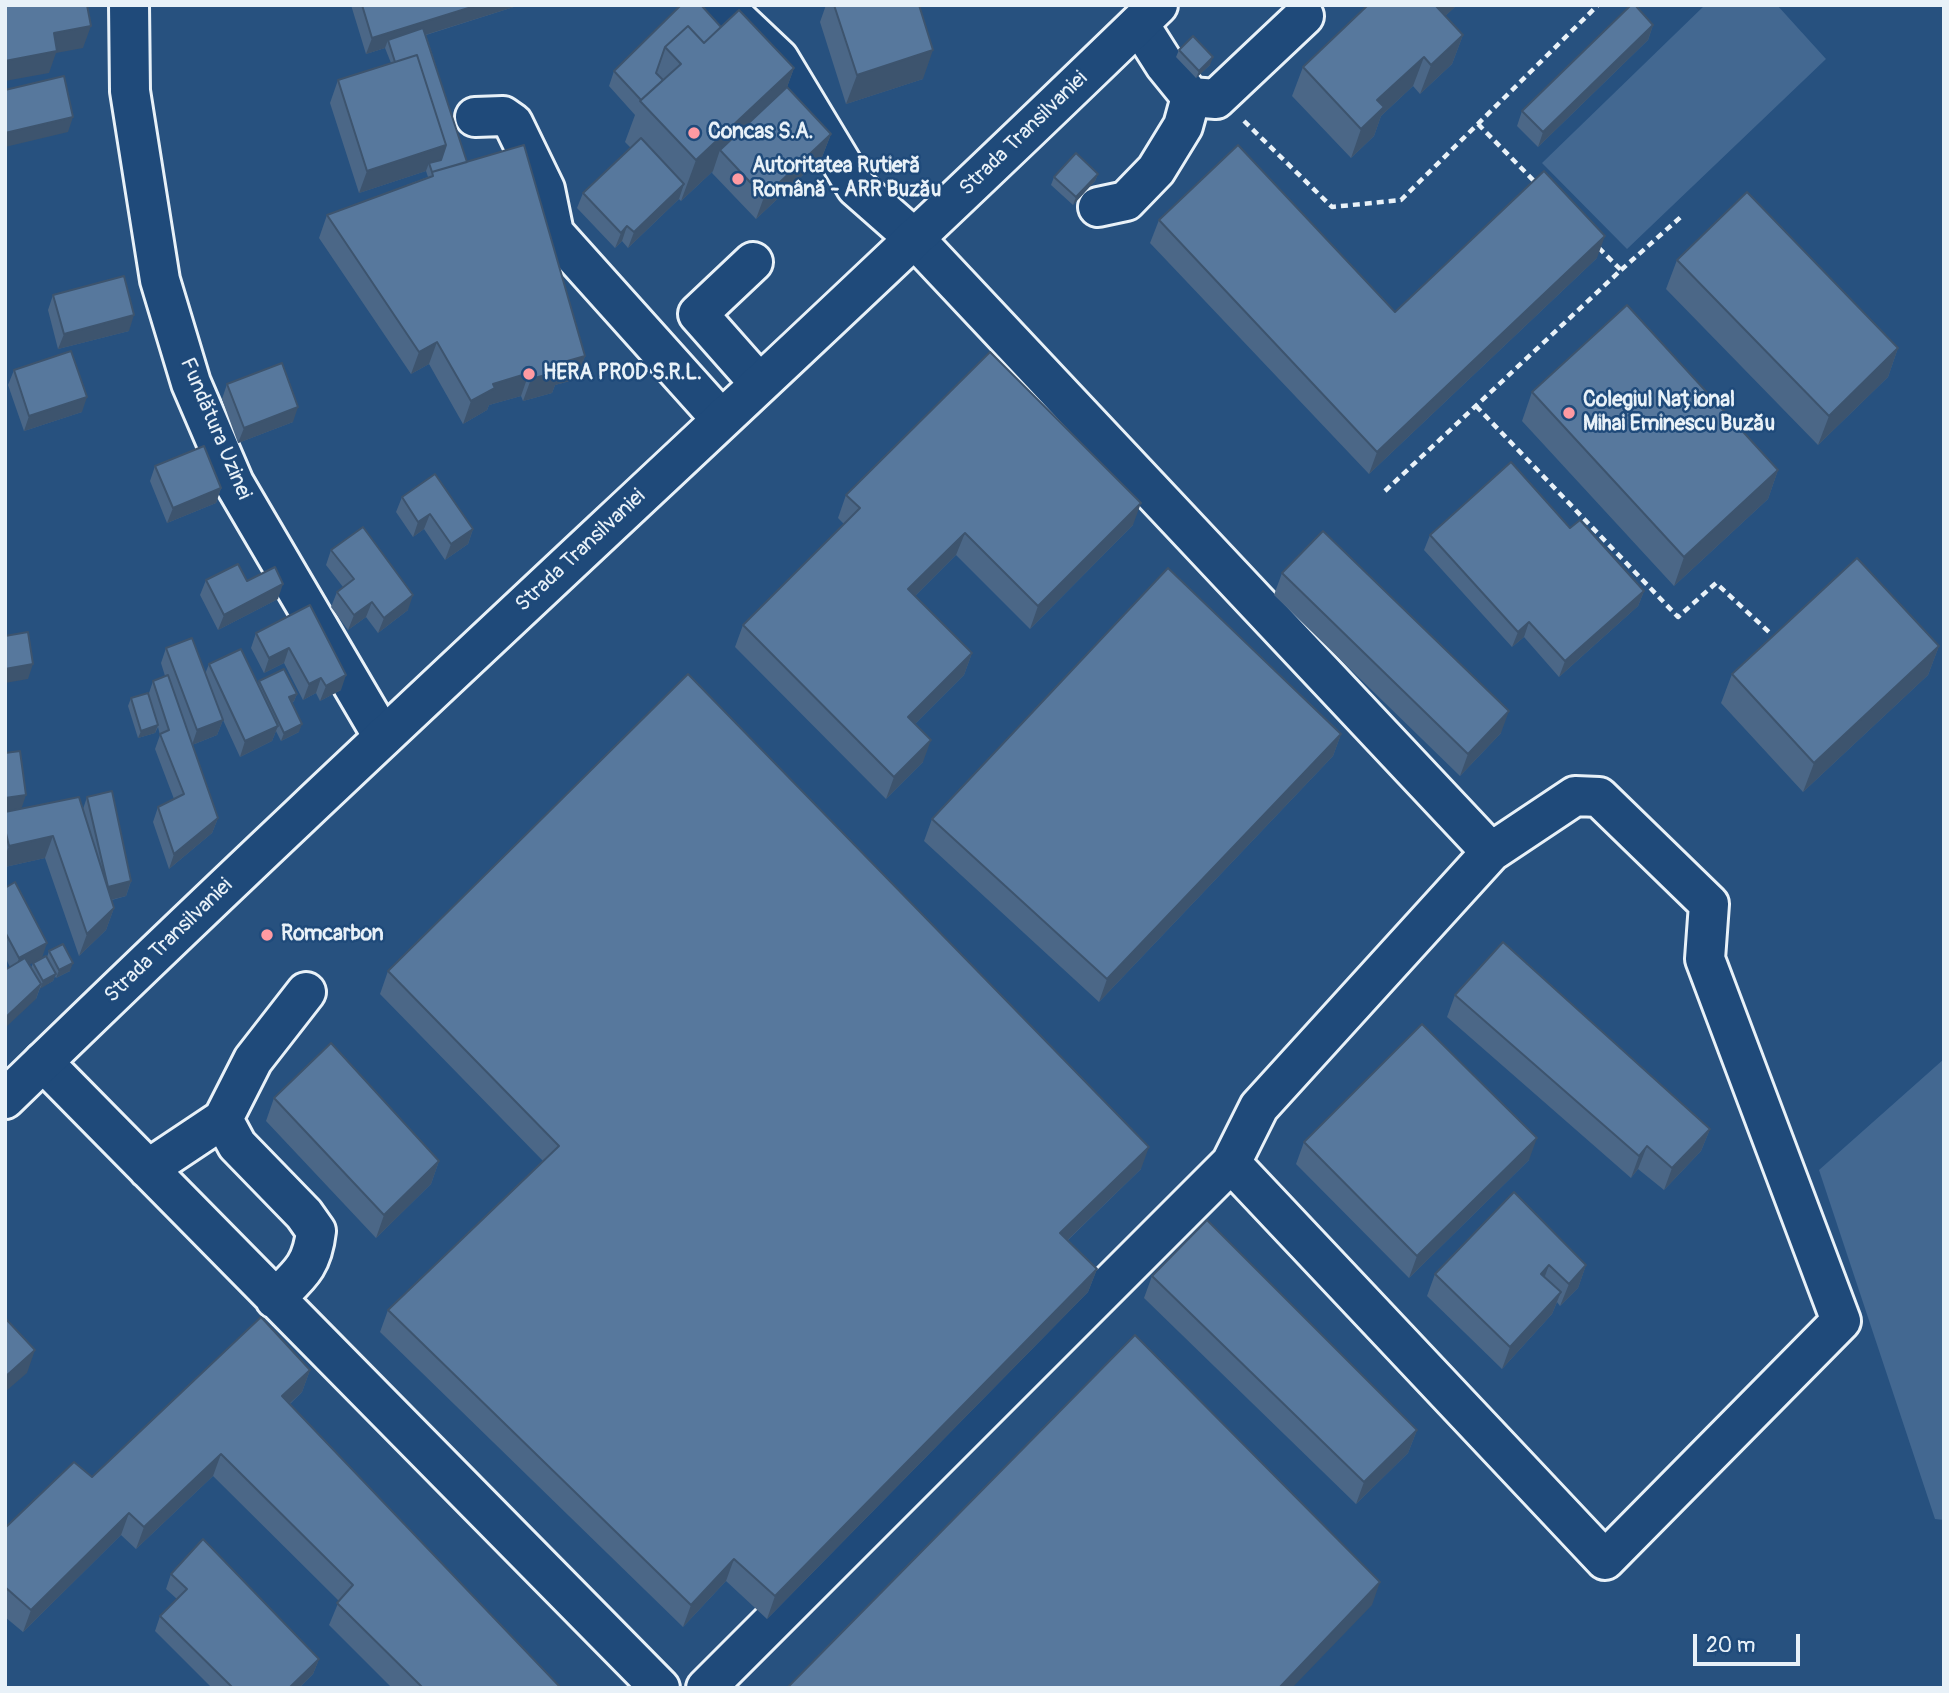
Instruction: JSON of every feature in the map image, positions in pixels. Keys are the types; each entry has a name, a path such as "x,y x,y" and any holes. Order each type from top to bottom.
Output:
{"main road":[{"name":"Fundătura Uzinei","path":"129,5 130,91 158,266 191,383 234,483 383,737"},
{"path":"722,5 779,59 856,187 915,239 1491,852"},
{"name":"Strada Transilvaniei","path":"5,1099 383,737 915,239 1149,15"},
{"path":"1149,15 1166,65 1197,107"},
{"path":"1098,207 1126,201 1156,170 1197,107 1304,16"},
{"path":"475,117 503,116 513,123 545,188 554,233 721,419"},
{"path":"753,262 698,314 759,383"},
{"path":"706,1688 1231,1163 1259,1107 1491,852 1575,796 1599,797 1709,904 1705,959 1841,1321 1605,1560 1231,1163"},
{"path":"148,1170 223,1119 253,1060 306,992"},
{"path":"43,1062 660,1688"},
{"path":"223,1119 237,1145 316,1231 307,1266 275,1299"}],"path":[{"path":"1197,107 1238,115 1332,207 1401,200 1598,5"},
{"path":"1478,124 1545,192"},
{"path":"1385,491 1683,215"},
{"path":"1592,241 1621,270"},
{"path":"1476,406 1678,618 1716,583 1770,632"}],"shaded area":[{"path":"1705,5 1777,5 1826,59 1627,249 1542,163"},
{"path":"1944,1059 1944,1520 1935,1519 1819,1170"}],"building":[{"path":"5,5 87,5 91,26 54,33 57,51 5,61"},
{"path":"362,5 478,5 372,38"},
{"path":"681,5 701,5 721,27 704,43 688,26 665,47 656,73 663,80 641,100 614,71"},
{"path":"834,5 919,5 933,50 857,75"},
{"path":"1368,5 1437,5 1463,35 1431,65 1424,57 1377,100 1384,107 1361,129 1303,67"},
{"path":"1631,5 1635,5 1653,25 1543,132 1522,111"},
{"path":"739,10 794,68 696,160 640,101 681,64 665,47 688,26 704,43"},
{"path":"423,28 467,162 432,172 429,163 441,160 446,145 417,55 395,62 388,40"},
{"path":"1193,36 1213,57 1199,71 1179,50"},
{"path":"417,55 446,145 367,171 338,80"},
{"path":"64,76 73,117 5,133 5,90"},
{"path":"787,87 831,134 764,197 720,150"},
{"path":"641,138 684,184 634,232 627,226 621,233 583,193"},
{"path":"524,145 585,356 557,364 560,371 531,379 529,373 493,384 495,388 471,401 437,342 419,352 327,215 433,176 432,172"},
{"path":"1238,145 1395,312 1544,171 1605,236 1377,452 1159,220"},
{"path":"1076,153 1098,174 1076,197 1054,177"},
{"path":"1747,192 1898,348 1829,416 1677,260"},
{"path":"124,276 134,315 64,334 53,295"},
{"path":"1627,305 1778,470 1684,557 1532,392"},
{"path":"71,351 87,397 29,416 14,370"},
{"path":"990,352 1141,503 1038,606 965,533 908,589 972,653 908,717 931,740 894,777 743,625 860,508 846,495"},
{"path":"282,363 298,407 244,428 227,384"},
{"path":"204,446 221,488 173,508 155,466"},
{"path":"1511,462 1570,528 1580,520 1644,591 1565,661 1529,622 1518,632 1430,535"},
{"path":"435,474 473,529 451,544 430,514 418,522 402,497"},
{"path":"363,527 413,595 384,618 372,602 354,615 337,592 354,579 331,550"},
{"path":"1323,531 1509,711 1468,754 1282,573"},
{"path":"1857,558 1939,646 1814,763 1732,674"},
{"path":"238,564 247,581 275,567 283,584 224,615 206,580"},
{"path":"1168,568 1341,734 1107,979 932,819"},
{"path":"310,605 346,675 326,686 321,678 309,684 289,648 269,658 256,633"},
{"path":"28,632 33,664 5,669 5,636"},
{"path":"192,638 223,720 197,730 166,648"},
{"path":"241,649 278,726 245,741 209,664"},
{"path":"284,669 297,694 289,697 302,724 284,733 259,681"},
{"path":"688,674 1149,1147 1060,1233 1097,1269 775,1596 734,1559 691,1605 388,1310 559,1146 388,971"},
{"path":"168,675 218,818 174,854 158,807 184,794 160,734 169,730 153,681"},
{"path":"148,693 158,725 141,731 131,698"},
{"path":"20,751 26,795 5,798 5,753"},
{"path":"112,791 131,881 108,887 87,797"},
{"path":"79,797 114,908 87,934 53,836 9,846 5,829 5,812"},
{"path":"15,882 47,943 19,958 5,932 5,888"},
{"path":"1503,942 1710,1129 1672,1168 1647,1146 1639,1156 1455,995"},
{"path":"63,944 73,963 59,970 49,951"},
{"path":"46,956 56,974 43,981 33,963"},
{"path":"25,958 41,984 5,1018 5,970"},
{"path":"1422,1024 1537,1138 1417,1256 1304,1142"},
{"path":"331,1043 439,1161 384,1215 274,1098"},
{"path":"1514,1192 1586,1265 1569,1284 1549,1265 1541,1274 1561,1292 1510,1347 1435,1274"},
{"path":"1207,1220 1417,1430 1364,1482 1152,1276"},
{"path":"261,1317 310,1370 282,1396 561,1688 423,1688 337,1603 353,1585 221,1454 144,1527 129,1513 31,1610 5,1587 5,1528 74,1462 92,1477"},
{"path":"5,1318 35,1350 5,1377"},
{"path":"1135,1335 1380,1582 1279,1688 787,1688"},
{"path":"203,1539 319,1659 289,1688 233,1688 160,1616 187,1589 171,1574"}],"place":[{"name":"Concas S.A.","path":"694,133"},
{"name":"Autoritatea Rutieră Română - ARR Buzău","path":"738,179"},
{"name":"HERA PROD S.R.L.","path":"529,374"},
{"name":"Colegiul Național Mihai Eminescu Buzău","path":"1569,413"},
{"name":"Romcarbon","path":"267,935"}]}
